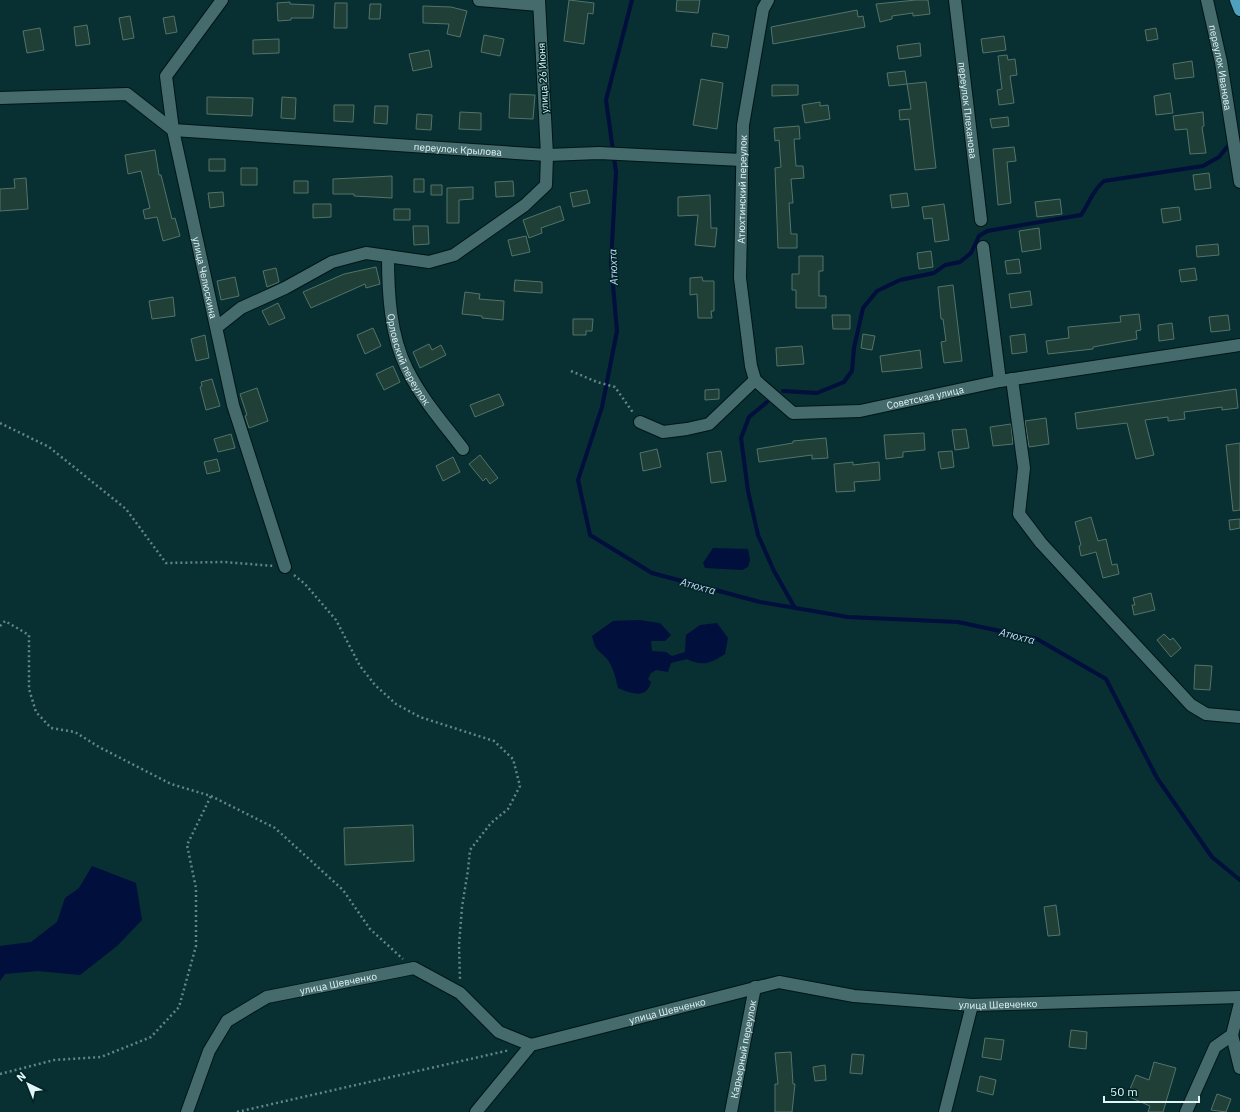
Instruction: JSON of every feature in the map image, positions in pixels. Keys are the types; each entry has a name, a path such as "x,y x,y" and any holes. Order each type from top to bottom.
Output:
{"main road":[{"path":"1236,0 1240,10"}],"street":[{"name":"улица Челюскина","path":"222,0 166,76 173,130 233,405 285,567"},
{"path":"479,0 539,3"},
{"name":"Атюхтинский переулок","path":"755,380 751,366 740,278 742,125 763,9 768,0"},
{"name":"переулок Плеханова","path":"955,0 981,220"},
{"name":"переулок Иванова","path":"1207,0 1221,62 1240,182"},
{"name":"улица 26 Июня","path":"539,3 547,155"},
{"path":"0,98 128,94 173,130"},
{"name":"переулок Крылова","path":"173,130 547,155 599,153 742,160"},
{"path":"217,327 241,308 285,288 332,262 366,253 429,262 454,255 525,205 546,185 547,155"},
{"path":"983,246 1006,380 1024,468 1019,514 1041,543 1191,705 1206,714 1240,717"},
{"name":"Орловский переулок","path":"388,256 388,297 397,338 407,369 425,399 463,449"},
{"name":"Советская улица","path":"755,380 793,413 860,411 1006,380 1240,345"},
{"path":"640,422 663,432 709,424 755,380"},
{"path":"414,968 460,993 499,1032 531,1045 479,1111"},
{"name":"улица Шевченко","path":"188,1112 209,1051 227,1021 267,997 414,968"},
{"name":"улица Шевченко","path":"531,1045 779,982 854,996 972,1005 1240,997"},
{"name":"Карьерный переулок","path":"731,1112 755,987"},
{"path":"1240,1003 1232,1035 1240,1068"},
{"path":"945,1112 972,1005"},
{"path":"1186,1112 1215,1047 1232,1035"}],"path":[{"path":"571,371 597,382 615,387 640,422"},
{"path":"0,423 49,447 126,509 166,563 224,562 285,567 304,584 336,620 360,666 375,685 396,704 420,717 494,741 513,759 520,786 508,809 491,823 470,850 462,907 459,945 460,993"},
{"path":"0,626 5,621 29,635 29,689 36,712 51,728 75,732 99,747 171,784 211,796 275,828 343,890 370,929 414,968"},
{"path":"0,1074 54,1060 101,1057 151,1037 179,1007 196,946 196,888 187,845 211,796"},
{"path":"237,1112 531,1045"}],"water":[{"path":"713,548 748,549 750,560 748,567 742,570 705,568 703,563"},
{"path":"639,620 660,623 671,635 665,641 651,641 652,651 666,652 672,656 685,652 686,635 700,625 717,623 728,638 725,654 707,663 698,663 687,659 671,663 668,672 656,670 651,673 648,679 651,682 646,691 638,694 623,690 618,688 611,665 597,649 592,636 613,621"},
{"path":"92,866 136,883 142,920 117,946 80,975 38,971 5,974 0,981 0,946 31,942 57,922 65,898 79,888"}],"building":[{"path":"569,0 594,3 593,14 588,13 584,44 564,41"},
{"path":"677,0 700,0 698,13 676,11"},
{"path":"928,0 930,14 913,16 913,13 892,16 892,19 880,22 876,4"},
{"path":"290,2 290,4 314,5 313,18 291,18 291,20 278,21 277,3"},
{"path":"335,3 347,3 347,28 334,28"},
{"path":"370,4 381,4 380,19 369,19"},
{"path":"423,6 451,7 467,11 460,37 447,34 449,24 423,23"},
{"path":"857,10 858,17 863,16 865,27 773,44 771,27"},
{"path":"130,16 134,38 123,40 119,18"},
{"path":"174,16 177,32 166,34 163,18"},
{"path":"87,25 90,44 76,46 74,27"},
{"path":"40,28 44,50 27,53 23,31"},
{"path":"1156,28 1158,39 1147,41 1145,30"},
{"path":"713,33 729,36 727,48 711,46"},
{"path":"484,35 504,39 500,56 481,52"},
{"path":"1004,36 1006,50 983,53 981,39"},
{"path":"279,39 279,53 253,54 253,40"},
{"path":"920,43 921,56 899,59 897,46"},
{"path":"429,50 432,67 413,71 409,54"},
{"path":"1007,55 1008,60 1015,59 1017,75 1010,76 1014,103 999,105 997,90 1002,89 998,56"},
{"path":"1192,61 1194,77 1175,79 1173,64"},
{"path":"905,71 907,84 889,86 887,73"},
{"path":"701,79 723,83 717,129 693,125"},
{"path":"926,82 936,168 915,170 909,119 900,120 899,110 911,109 907,84"},
{"path":"772,85 798,85 798,95 772,96"},
{"path":"1170,93 1173,113 1156,115 1154,96"},
{"path":"510,94 535,95 533,119 509,118"},
{"path":"207,97 253,98 252,116 207,114"},
{"path":"282,97 296,98 295,119 281,118"},
{"path":"820,102 820,106 828,105 830,119 805,123 802,105"},
{"path":"334,105 354,105 353,122 334,121"},
{"path":"375,106 388,106 387,124 374,123"},
{"path":"460,112 481,113 481,130 459,129"},
{"path":"1203,112 1204,126 1202,127 1206,153 1190,154 1187,129 1175,130 1173,116"},
{"path":"417,114 432,115 431,130 416,129"},
{"path":"1008,117 1009,126 992,128 990,119"},
{"path":"799,126 800,139 794,139 796,166 803,166 804,178 791,179 793,203 789,203 791,234 797,234 797,248 778,248 775,168 781,167 779,140 775,141 774,128"},
{"path":"1014,147 1016,161 1007,162 1011,203 998,205 993,149"},
{"path":"155,150 159,175 161,175 172,219 175,218 180,236 163,241 157,217 145,219 143,210 150,208 141,171 128,174 125,155"},
{"path":"209,159 225,159 225,171 209,171"},
{"path":"241,168 257,168 257,185 241,185"},
{"path":"1209,173 1211,188 1195,190 1193,175"},
{"path":"392,176 392,198 354,196 354,194 333,194 333,179"},
{"path":"26,178 28,209 0,211 0,189 15,188 14,179"},
{"path":"414,179 424,179 424,192 414,192"},
{"path":"294,181 308,181 308,193 294,193"},
{"path":"513,181 514,196 496,197 495,182"},
{"path":"431,185 442,185 442,195 431,195"},
{"path":"473,187 473,199 459,200 459,223 447,223 447,188"},
{"path":"587,190 590,203 573,207 570,193"},
{"path":"223,192 224,206 210,208 208,193"},
{"path":"907,193 909,206 892,208 890,195"},
{"path":"710,195 711,228 717,228 715,247 695,245 698,215 678,216 678,197"},
{"path":"1060,199 1062,214 1037,217 1035,202"},
{"path":"313,204 331,204 331,217 313,218"},
{"path":"944,204 949,240 935,242 932,218 924,219 922,207"},
{"path":"560,206 564,220 541,228 542,233 529,238 523,220"},
{"path":"1179,207 1181,220 1163,223 1161,209"},
{"path":"394,209 410,209 410,220 394,220"},
{"path":"413,226 428,226 429,244 414,245"},
{"path":"1039,228 1041,249 1022,252 1019,231"},
{"path":"526,236 530,252 512,256 508,240"},
{"path":"1218,244 1219,255 1197,257 1196,246"},
{"path":"931,251 933,267 919,269 917,253"},
{"path":"799,256 823,256 823,271 819,271 819,296 826,296 826,308 796,308 796,290 792,290 792,274 799,274"},
{"path":"1019,259 1021,273 1007,274 1005,261"},
{"path":"376,267 380,284 366,288 365,284 311,308 303,292 344,274"},
{"path":"276,268 279,282 267,287 263,271"},
{"path":"1195,268 1197,280 1181,282 1179,270"},
{"path":"235,277 239,296 221,300 217,281"},
{"path":"702,277 703,281 714,281 714,311 711,311 712,318 698,318 697,294 690,295 690,278"},
{"path":"515,280 542,282 542,293 514,291"},
{"path":"953,285 962,361 944,363 941,342 946,341 943,319 941,319 938,287"},
{"path":"1030,291 1032,305 1011,308 1009,294"},
{"path":"465,292 480,294 479,299 504,301 503,320 462,314"},
{"path":"173,297 175,316 152,319 149,301"},
{"path":"278,303 285,318 269,325 262,311"},
{"path":"1139,314 1141,330 1136,331 1137,339 1093,347 1093,349 1048,354 1046,341 1069,338 1068,327 1121,322 1120,316"},
{"path":"832,315 850,315 850,329 833,329"},
{"path":"1228,315 1230,330 1211,332 1209,317"},
{"path":"573,319 593,319 592,331 586,331 586,335 573,335"},
{"path":"1172,323 1174,339 1159,341 1158,325"},
{"path":"373,328 381,346 365,354 357,335"},
{"path":"863,334 875,336 872,350 861,348"},
{"path":"1025,334 1027,352 1012,354 1010,336"},
{"path":"205,335 209,358 196,361 191,339"},
{"path":"429,344 432,350 441,345 446,355 420,368 413,352"},
{"path":"802,346 804,364 777,366 776,348"},
{"path":"920,350 922,368 882,372 880,356"},
{"path":"393,366 400,382 384,390 376,374"},
{"path":"212,379 220,406 206,410 200,387 202,386 201,382"},
{"path":"257,388 268,421 249,428 245,416 247,415 240,394"},
{"path":"719,389 719,399 705,400 705,390"},
{"path":"1236,389 1238,408 1222,410 1222,407 1184,412 1185,419 1168,421 1168,417 1145,420 1154,455 1136,459 1127,423 1077,429 1075,413"},
{"path":"499,394 504,405 475,417 470,405"},
{"path":"1046,418 1049,444 1029,447 1025,421"},
{"path":"1011,424 1013,444 993,446 990,427"},
{"path":"966,429 969,448 955,450 952,430"},
{"path":"924,433 925,450 903,452 903,457 886,459 884,435"},
{"path":"231,434 235,448 218,452 214,439"},
{"path":"826,438 828,458 812,459 812,455 759,462 757,449 793,443 793,441"},
{"path":"1240,443 1240,510 1233,511 1226,445"},
{"path":"657,449 661,467 643,471 640,453"},
{"path":"721,451 726,481 711,483 707,453"},
{"path":"952,451 954,467 941,469 938,452"},
{"path":"480,455 498,478 490,484 486,478 483,481 469,464"},
{"path":"453,457 460,472 443,481 436,466"},
{"path":"217,459 220,471 207,474 204,462"},
{"path":"853,462 853,465 879,462 880,480 854,482 855,491 836,492 834,464"},
{"path":"1091,517 1098,541 1106,539 1112,565 1117,564 1119,574 1103,578 1096,552 1081,556 1079,546 1081,545 1075,522"},
{"path":"1240,519 1240,528 1230,530 1229,520"},
{"path":"1151,593 1155,610 1134,615 1132,605 1135,605 1133,598"},
{"path":"1164,634 1170,640 1173,638 1181,648 1171,657 1157,640"},
{"path":"1195,665 1212,666 1210,690 1194,689"},
{"path":"413,825 414,861 345,865 344,828"},
{"path":"1056,905 1060,935 1048,936 1044,907"},
{"path":"1071,1030 1087,1032 1086,1049 1069,1047"},
{"path":"985,1038 1004,1040 1001,1060 982,1057"},
{"path":"791,1052 793,1084 795,1084 792,1112 775,1112 775,1084 778,1084 775,1053"},
{"path":"852,1054 864,1055 862,1074 850,1073"},
{"path":"1154,1062 1176,1068 1163,1112 1148,1112 1150,1106 1127,1096 1136,1075 1149,1080"},
{"path":"825,1065 826,1080 815,1081 813,1067"},
{"path":"980,1076 996,1080 993,1095 977,1091"},
{"path":"1217,1094 1231,1099 1226,1112 1211,1110"}],"waterway":[{"name":"Атюхта","path":"632,0 606,100 616,172 611,262 617,331 602,407 578,480 590,535 652,573 760,602 848,617 958,622 1037,639 1106,679 1157,778 1212,857 1240,880"},
{"path":"783,391 817,393 844,382 852,371 854,348 863,308 877,291 900,280 934,273 945,265 960,262 971,253 979,236 987,231 1081,215 1094,193 1104,181 1203,166 1219,157 1228,146"},
{"path":"767,402 749,417 741,438 748,491 758,535 774,571 795,608"}]}
